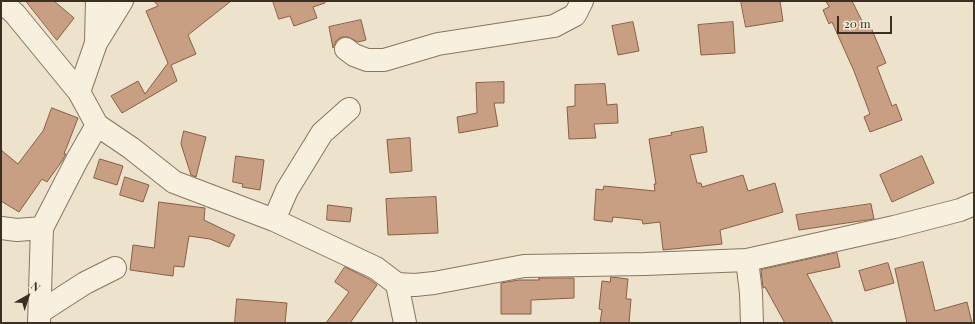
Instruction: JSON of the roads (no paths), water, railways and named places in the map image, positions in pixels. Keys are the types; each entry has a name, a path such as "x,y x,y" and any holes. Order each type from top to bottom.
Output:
{"street":[{"path":"1,1 15,14 79,92 97,125 131,148 174,182 274,220 376,268 397,284 416,285 434,283 524,266 645,264 747,260 894,227 960,210 974,204"},
{"path":"96,43 98,1"},
{"path":"79,92 96,43 122,1"},
{"path":"346,49 354,55 367,60 384,60 438,44 554,26 575,15 582,1"},
{"path":"274,220 287,190 322,133 349,109"},
{"path":"39,317 42,228 97,125"},
{"path":"1,228 17,230 42,228"},
{"path":"747,260 751,293 752,323"},
{"path":"39,317 85,283 115,268"},
{"path":"397,284 405,323"}]}
